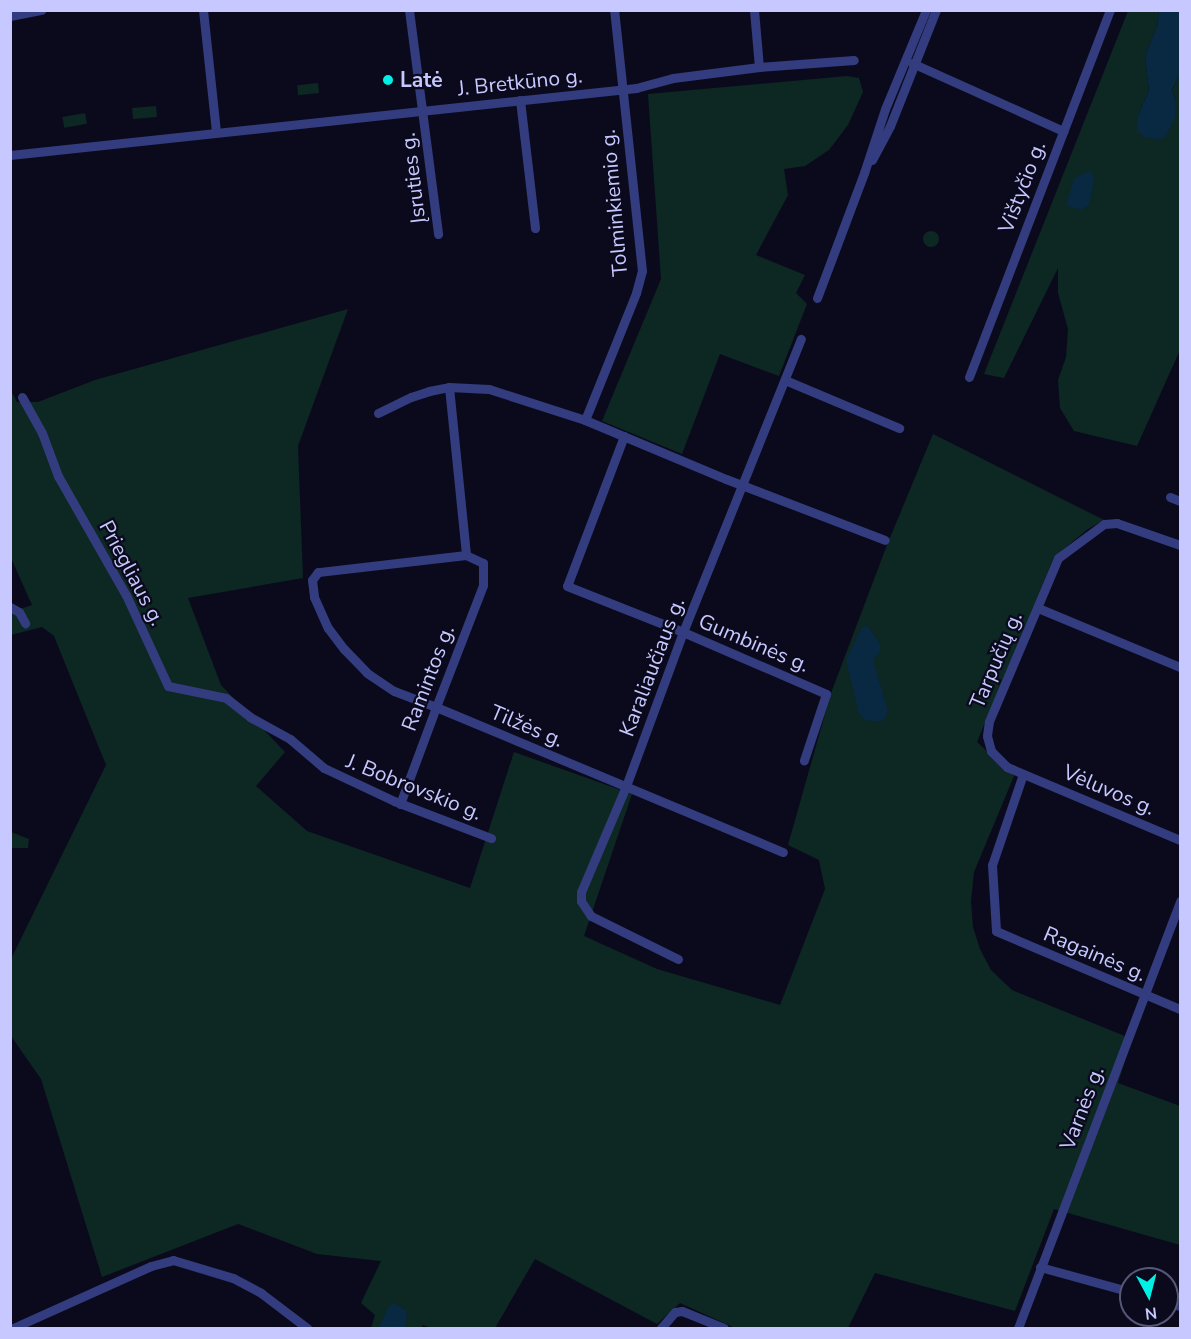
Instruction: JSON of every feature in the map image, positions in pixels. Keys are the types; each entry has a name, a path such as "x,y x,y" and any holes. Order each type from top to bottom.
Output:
{"street":[{"path":"10,16 41,10"},
{"path":"203,10 216,132"},
{"name":"Įsruties g.","path":"409,10 427,132 438,234"},
{"name":"Tolminkiemio g.","path":"585,420 641,276 614,10"},
{"path":"754,10 759,67"},
{"path":"817,298 864,173 887,132 926,10"},
{"path":"911,62 936,10"},
{"name":"Vištyčio g.","path":"969,377 1110,10"},
{"name":"J. Bretkūno g.","path":"10,154 622,89 674,78 759,67 854,60"},
{"path":"911,62 1063,131"},
{"path":"520,100 535,228"},
{"name":"Karaliaučiaus g.","path":"678,959 591,916 580,901 581,892 626,786 683,632 801,339"},
{"path":"785,380 899,428"},
{"path":"449,387 466,555"},
{"path":"378,413 411,397 449,387 489,389 585,420 885,540"},
{"name":"Priegliaus g.","path":"22,397 42,433 58,476 126,595 168,686 226,698 250,717"},
{"name":"Gumbinės g.","path":"624,436 567,586 683,632 826,694 804,760"},
{"path":"1170,497 1180,501"},
{"name":"Tarpučių g.","path":"1023,774 998,760 992,751 987,728 1058,558 1104,524 1129,525 1180,545"},
{"name":"Ramintos g.","path":"400,804 483,585 483,563 466,555"},
{"name":"Tilžės g.","path":"466,555 318,572 314,576 314,597 328,628 366,673 394,691 783,852"},
{"path":"10,607 19,612 25,623"},
{"path":"1038,608 1180,666"},
{"name":"J. Bobrovskio g.","path":"250,717 290,739 324,768 400,804 491,837"},
{"name":"Vėluvos g.","path":"1023,774 1180,840"},
{"name":"Ragainės g.","path":"1023,774 992,866 996,931 1180,1009"},
{"name":"Varnės g.","path":"1018,1329 1180,901"},
{"path":"13,1329 151,1266 173,1260 233,1278 261,1293 307,1329"},
{"path":"1040,1267 1119,1289"},
{"path":"661,1329 675,1312 682,1311 724,1329"}],"green space":[{"path":"1128,11 1159,11 1157,26 1145,56 1149,91 1138,115 1176,102 1172,90 1180,73 1180,350 1137,446 1074,431 1060,408 1058,380 1066,357 1068,329 1058,293 1058,268 1004,378 984,374"},
{"path":"847,76 859,78 863,92 848,125 829,150 805,166 784,169 788,195 756,255 805,275 796,293 807,304 779,376 720,354 682,454 602,421 661,279 648,94"},
{"path":"318,83 319,93 298,95 297,85"},
{"path":"156,106 157,117 133,119 132,108"},
{"path":"85,113 87,124 64,128 62,117"},
{"path":"931,231 939,239 931,247 923,239"},
{"path":"348,309 298,446 303,578 188,598 221,685 285,752 256,786 307,831 470,888 514,752 632,794 584,936 657,969 780,1005 825,889 819,860 788,845 831,693 887,545 933,434 1104,520 1088,529 1054,557 977,742 1014,776 974,872 971,901 973,927 980,949 991,970 1012,990 1132,1039 1118,1083 1180,1106 1180,1245 1054,1209 1015,1311 875,1273 848,1328 735,1328 680,1303 657,1324 535,1259 495,1328 431,1328 423,1325 421,1328 371,1328 375,1315 361,1303 381,1261 317,1254 238,1224 102,1277 41,1079 11,1036 10,961 106,765 54,636 42,627 11,635 11,612 32,605 11,558 11,391 17,402 38,402 95,380"},
{"path":"11,832 29,839 28,848 11,848"}],"water":[{"path":"1159,11 1180,11 1180,73 1172,90 1176,102 1175,117 1167,134 1162,139 1155,139 1144,137 1137,131 1138,115 1149,91 1145,56 1157,26"},
{"path":"1092,172 1094,179 1089,205 1081,210 1066,205 1074,179 1084,173"},
{"path":"867,625 880,644 880,652 873,660 888,711 885,718 879,722 865,720 859,714 846,660 861,629"},
{"path":"394,1303 407,1311 405,1328 379,1328 388,1307"}],"place":[{"name":"Latė","path":"388,80"}]}
